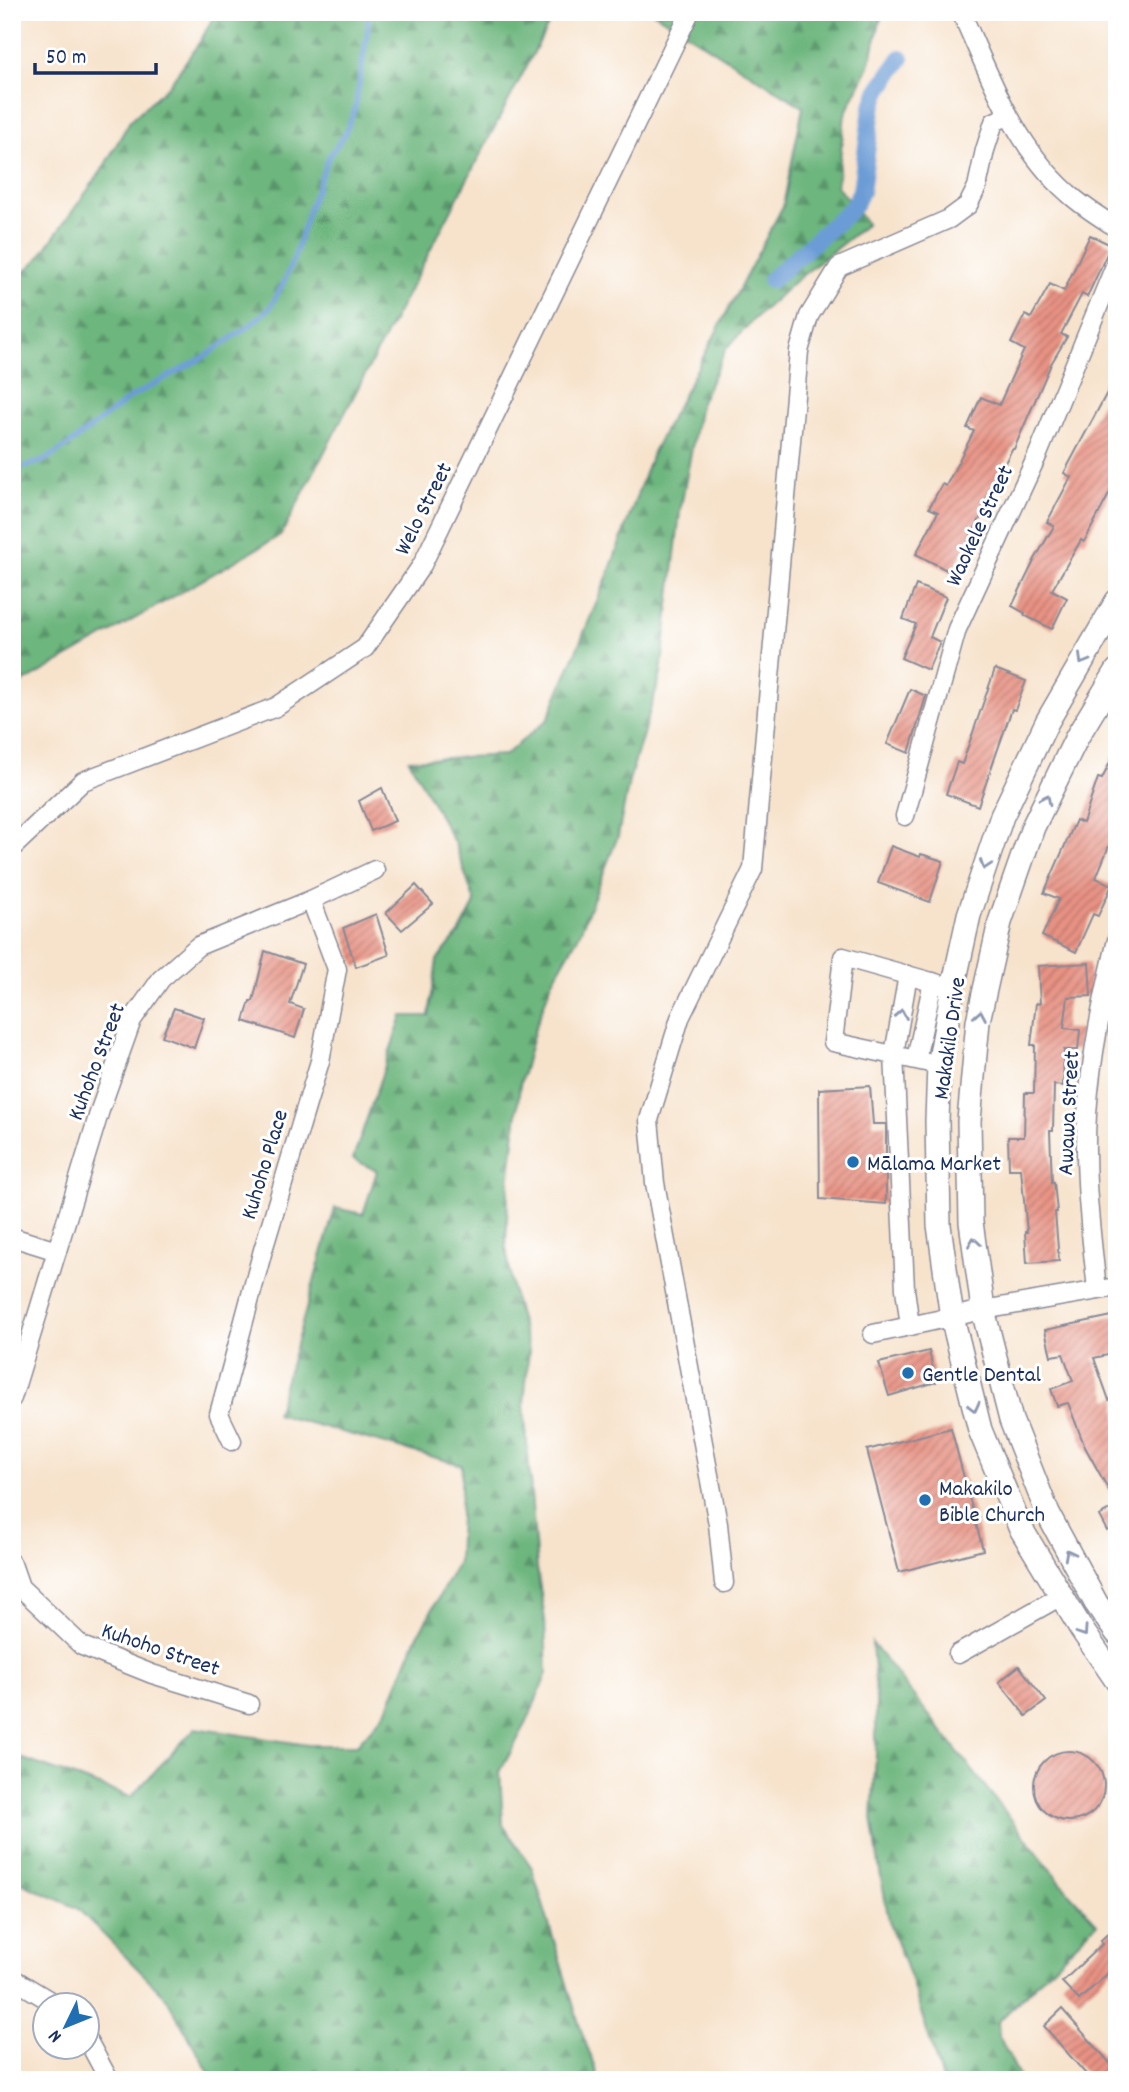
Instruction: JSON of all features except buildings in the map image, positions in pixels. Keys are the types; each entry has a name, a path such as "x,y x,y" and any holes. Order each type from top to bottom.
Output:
{"main road":[{"name":"Makakilo Drive","path":"1117,601 1047,722 1002,816 943,985 937,1135 939,1226 952,1317 980,1430 1020,1527 1117,1681"},
{"name":"Makakilo Drive","path":"1117,671 1077,737 1032,827 1000,922 978,1021 968,1121 971,1222 983,1310 1011,1420 1048,1514 1096,1603 1117,1633"}],"street":[{"name":"Welo Street","path":"12,848 83,781 276,707 365,649 422,565 690,12"},
{"path":"961,12 1009,116 1028,149 1076,200 1117,228"},
{"path":"724,1583 718,1524 655,1183 649,1120 680,1018 753,869 799,351 809,316 839,267 949,219 968,205 977,187 994,122 1009,116"},
{"name":"Waokele Street","path":"905,816 957,629 1038,454 1117,261"},
{"name":"Kuhoho Street","path":"12,1398 100,1110 132,1020 161,979 198,946 311,900 375,870"},
{"name":"Kuhoho Place","path":"232,1441 219,1414 263,1250 320,1061 337,969 311,900"},
{"name":"Awawa Street","path":"1097,1290 1087,1204 1087,1115 1097,1026 1117,940"},
{"path":"916,1059 943,985 843,957 833,1042 939,1065"},
{"path":"908,975 894,1054 905,1289 910,1326"},
{"path":"12,1237 57,1251"},
{"path":"873,1334 983,1310 1117,1287"},
{"name":"Kuhoho Street","path":"12,1564 20,1587 82,1646 152,1674 249,1704"},
{"path":"958,1654 1061,1596"},
{"path":"12,1978 32,1990"},
{"path":"98,2060 109,2080"}],"green space":[{"path":"216,12 555,12 281,535 12,689 12,283 38,259 102,170 130,121 169,85 201,40"},
{"path":"653,12 880,12 881,18 869,66 845,114 837,186 867,224 794,282 726,349 700,404 680,512 661,674 629,781 618,836 579,935 552,982 534,1032 520,1085 508,1193 506,1247 514,1298 529,1350 524,1404 537,1568 545,1620 547,1673 527,1722 500,1772 503,1825 532,1868 580,2027 599,2080 213,2080 166,1997 77,1908 12,1879 12,1755 131,1797 195,1728 308,1745 357,1745 386,1712 416,1639 458,1562 462,1465 276,1414 335,1208 363,1214 377,1171 353,1159 402,1016 429,1016 437,960 460,932 475,903 455,844 409,760 505,755 548,719 608,575 652,454 783,206 803,107"},
{"path":"872,1643 1070,1894 1097,1923 998,2022 999,2036 1021,2080 942,2080 911,1980 890,1926 880,1872 872,1817 876,1699"}],"waterway":[{"path":"12,471 43,461 66,447 131,397 204,357 270,308 294,258 329,156 345,134 355,109 368,28 368,12"},
{"path":"771,280 855,204 861,191 872,108 879,90 901,58"}],"place":[{"name":"Mālama Market","path":"853,1162"},
{"name":"Gentle Dental","path":"908,1373"},
{"name":"Makakilo Bible Church","path":"925,1500"}]}
